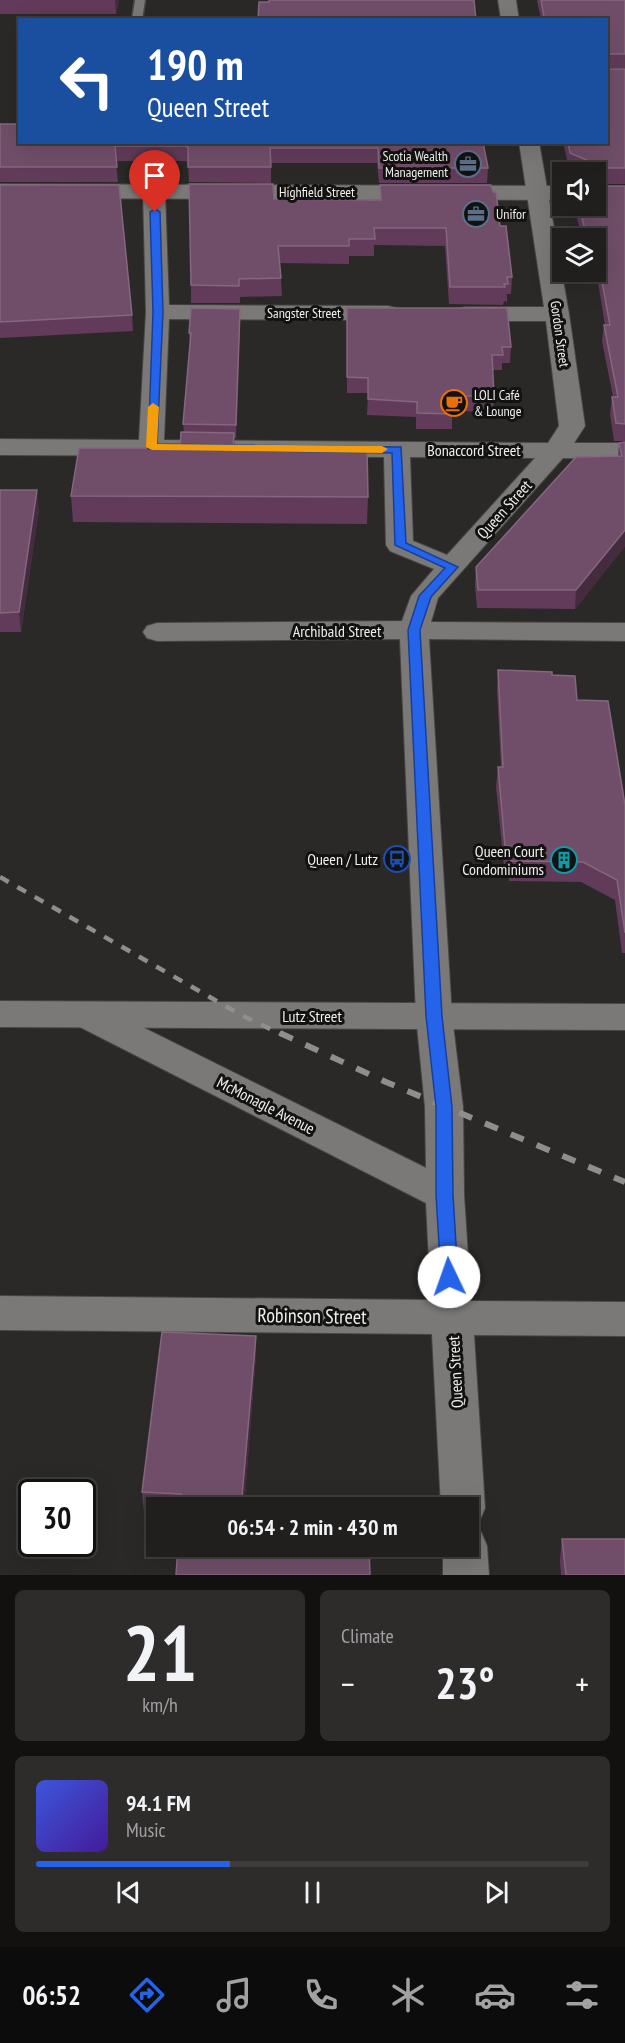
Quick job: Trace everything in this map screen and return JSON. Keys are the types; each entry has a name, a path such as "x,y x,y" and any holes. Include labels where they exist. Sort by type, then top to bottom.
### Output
{"street":[{"path":"507,0 510,18"},
{"name":"Gordon Street","path":"529,144 557,314 572,426 556,451"},
{"name":"Highfield Street","path":"0,191 552,193"},
{"path":"152,447 158,312 154,192"},
{"name":"Sangster Street","path":"158,312 410,313"},
{"path":"444,314 557,314"},
{"name":"Bonaccord Street","path":"0,447 625,451"},
{"path":"397,450 400,545 452,567"},
{"name":"Queen Street","path":"462,1497 445,1195 444,1107 434,1016 414,630 425,596 556,451"},
{"name":"Archibald Street","path":"157,632 414,630 625,632"},
{"name":"Lutz Street","path":"0,1014 625,1017"},
{"name":"McMonagle Avenue","path":"87,1015 445,1195"},
{"name":"Robinson Street","path":"0,1313 625,1319"},
{"path":"465,1557 466,1575"}],"lane":[{"path":"137,18 140,0"}],"building":[{"path":"269,0 474,0 476,18 258,18 259,2 269,2"},
{"path":"541,0 625,0 625,54 608,54 608,18 544,17"},
{"path":"608,69 625,69 625,168 606,168 606,162 591,162 570,153 568,144 608,144"},
{"path":"0,124 18,124 18,144 483,144 488,168 379,168 378,148 270,148 271,167 188,167 188,147 185,146 115,146 117,167 0,167"},
{"path":"189,184 273,184 274,199 381,200 380,185 491,185 493,192 496,192 500,226 506,226 512,277 507,277 508,284 504,284 505,287 450,287 446,228 374,228 375,239 349,239 349,246 278,246 281,278 239,279 239,286 191,285"},
{"path":"0,185 119,185 132,315 0,322"},
{"path":"625,186 625,424 616,423 612,397 618,397 604,325 610,325 602,282 606,282 606,228 584,228 582,216 606,216 606,187"},
{"path":"191,308 240,309 236,425 183,424"},
{"path":"347,308 507,308 511,347 502,347 503,355 492,355 494,396 452,396 452,414 417,413 417,402 368,399 368,378 347,377"},
{"path":"181,432 234,433 233,449 367,449 368,497 71,496 79,448 180,448"},
{"path":"625,442 625,530 576,590 478,590 476,567 576,457 622,456 619,443"},
{"path":"0,490 37,490 19,612 0,613"},
{"path":"498,670 552,672 552,675 575,676 577,700 608,701 625,805 625,933 617,880 583,862 511,861 510,846 505,846 498,767 503,767"},
{"path":"162,1332 256,1336 242,1497 181,1497 181,1494 142,1492"},
{"path":"562,1539 625,1539 625,1575 566,1575"},
{"path":"177,1557 369,1557 370,1575 176,1575"}],"railway":[{"path":"0,877 241,1015 283,1035"},
{"path":"280,1033 386,1082 625,1182"}],"slow traffic":[{"path":"153,407 152,447 382,449"}],"place":[{"name":"Scotia Wealth Management","path":"468,164"},
{"name":"Unifor","path":"476,214"},
{"name":"LOLI Café & Lounge","path":"454,403"},
{"name":"Queen / Lutz","path":"397,859"},
{"name":"Queen Court Condominiums","path":"564,860"}],"route":[{"path":"155,212 158,312 152,447 397,450 400,545 452,567 425,596 414,630 434,1016 444,1107 449,1277"}]}
